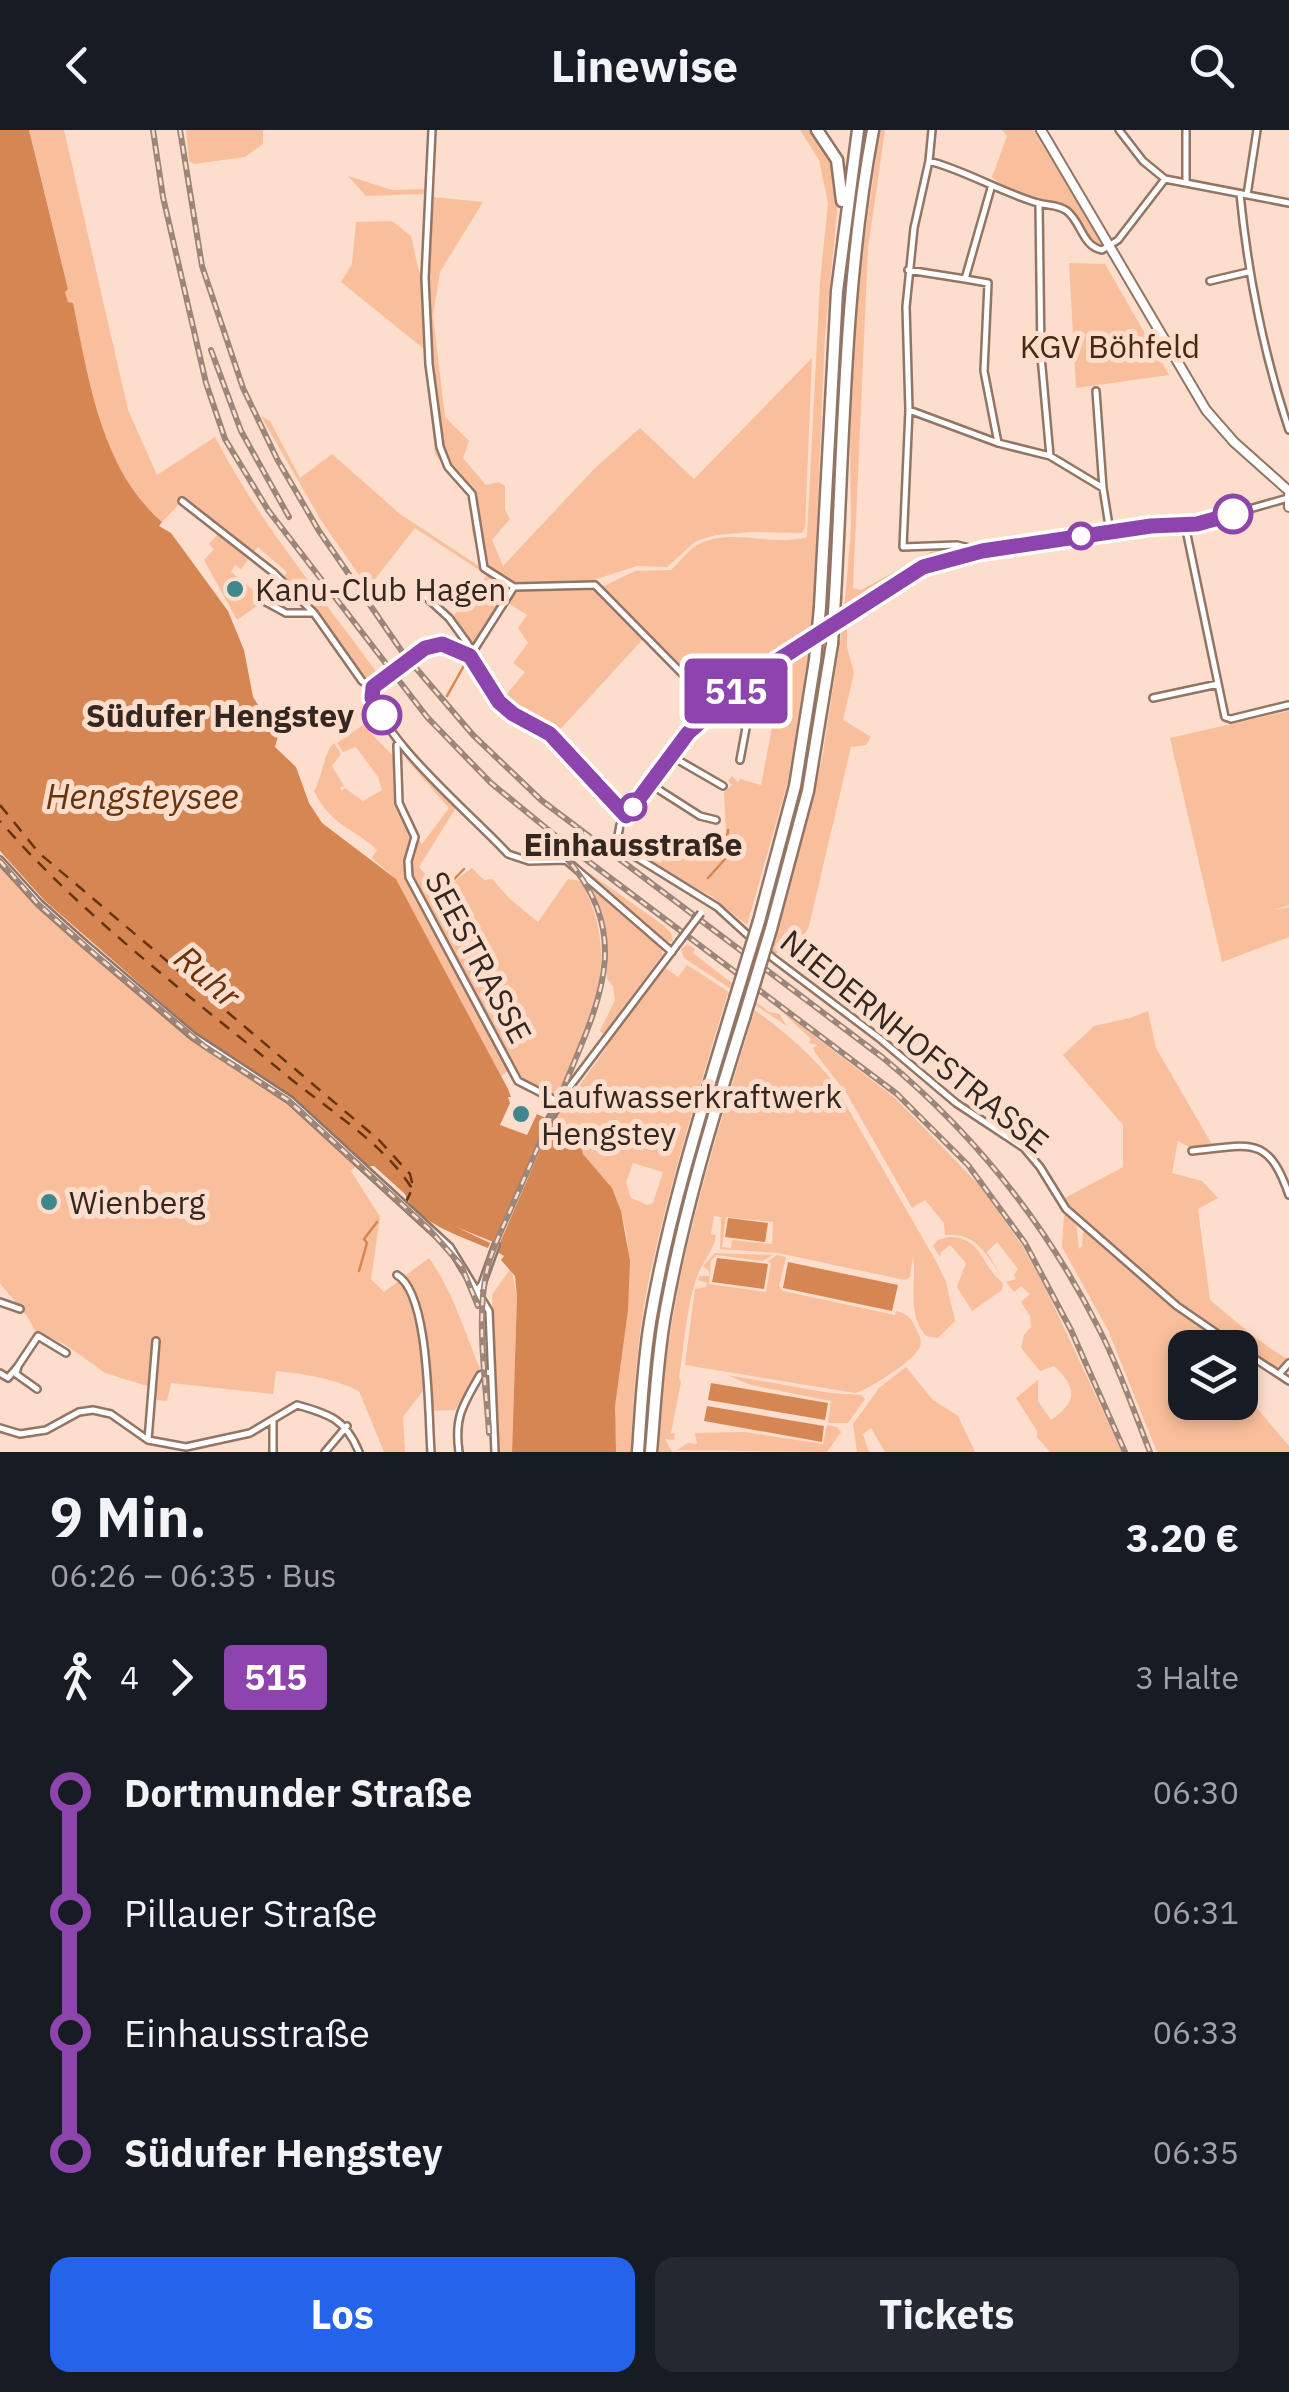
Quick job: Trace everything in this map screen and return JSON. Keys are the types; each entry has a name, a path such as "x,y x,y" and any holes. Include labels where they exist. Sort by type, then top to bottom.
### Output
{"highway":[{"path":"817,130 831,147 840,171 842,242"},
{"path":"638,1452 644,1368 660,1270 687,1160 759,921 794,786 816,660 833,336 858,130"},
{"path":"651,1452 658,1366 674,1270 700,1164 808,791 832,644 849,309 855,238 873,130"}],"main road":[{"path":"1041,130 1206,410 1234,442 1289,483"},
{"path":"1266,468 1289,499"}],"street":[{"path":"432,130 425,323 440,448 448,467 472,494 484,568 514,587 595,585 716,708"},
{"path":"932,130 908,270 904,346 909,410 903,547 957,545 982,551"},
{"path":"1118,130 1165,179 1289,203"},
{"path":"1186,130 1186,182"},
{"path":"1256,130 1243,194 1248,272 1269,368 1289,430"},
{"path":"929,161 952,167 991,188 1062,207 1093,248 1102,250 1110,247 1165,179"},
{"path":"965,279 991,188"},
{"path":"1038,203 1041,356 1050,456"},
{"path":"908,270 988,283 984,371 998,443"},
{"path":"1210,281 1248,272"},
{"path":"1096,391 1110,532"},
{"path":"909,410 998,443 1050,456 1103,488"},
{"path":"842,618 923,567 982,551 1110,532 1184,526 1289,499"},
{"name":"SEESTRASSE","path":"182,500 274,573 314,613 362,681 373,687 372,698 397,742 508,854 529,861 566,860 672,952"},
{"path":"1184,526 1224,715 1231,719 1288,705"},
{"path":"470,656 514,587"},
{"path":"426,597 450,618 499,702 550,734 626,816 688,733 723,702 809,640"},
{"path":"266,602 286,613 314,613"},
{"path":"373,687 425,648 442,644 470,656"},
{"path":"1152,698 1218,684"},
{"path":"723,702 746,728 740,760"},
{"name":"SEESTRASSE","path":"397,742 400,803 415,837 408,861 409,876 518,1081 558,1102"},
{"path":"671,756 723,786"},
{"path":"650,784 700,816 716,820"},
{"name":"NIEDERNHOFSTRASSE","path":"626,816 616,835 620,847 709,902 956,1103 1030,1153 1066,1209 1177,1306 1212,1330"},
{"path":"0,860 39,903 193,1036 282,1093 444,1241 478,1288 490,1318 495,1452"},
{"path":"550,1119 558,1102 709,902"},
{"path":"1192,1152 1258,1148 1269,1153 1279,1166 1289,1196"},
{"path":"478,1288 496,1244"},
{"path":"397,1275 404,1280 419,1320 432,1452"},
{"path":"0,1302 20,1309"},
{"path":"0,1373 8,1378 38,1336 66,1353"},
{"path":"148,1440 156,1341"},
{"name":"NIEDERNHOFSTRASSE","path":"1258,1360 1289,1381"},
{"path":"1280,1373 1289,1363"},
{"path":"18,1366 16,1374 37,1390"},
{"path":"459,1452 458,1414 480,1375 491,1371"},
{"path":"0,1428 20,1434 46,1430 79,1412 94,1410 111,1414 148,1440 188,1449 243,1435 273,1422 297,1405 347,1426 360,1452"},
{"path":"272,1452 273,1422"},
{"path":"325,1452 347,1426"}],"green space":[{"path":"29,130 64,130 128,410 157,475 215,437 272,530 380,677 370,681 362,677 325,622 283,578 287,572 258,547 241,569 235,565 231,572 265,600 237,620 204,560 214,549 209,544 220,532 182,501 162,522 140,500 123,474 89,383 64,291 68,289"},
{"path":"186,130 263,130 263,144 245,157 194,164 189,161"},
{"path":"800,130 813,130 835,161 839,192 825,335 813,613 809,637 752,674 717,703 600,588 635,571 671,570 694,547 707,541 807,537 820,282 828,203 819,160"},
{"path":"880,130 885,130 868,248 853,588 861,590 938,548 971,550 919,567 844,611 851,529 850,439 857,292"},
{"path":"1002,130 1036,130 1101,245 1091,243 1066,207 1005,188 992,177 1007,136"},
{"path":"348,176 392,190 426,189 425,194 366,196"},
{"path":"433,197 483,202 440,272 433,315 445,417 469,441 463,458 486,485 499,482 505,486 505,510 510,519 492,540 503,566 594,469 640,428 694,479 812,358 802,533 716,535 696,541 667,567 637,566 584,583 518,583 497,574 483,553 475,497 449,465 442,447 429,346 427,290"},
{"path":"392,221 411,236 419,272 424,273 423,326 438,449 448,469 471,496 480,559 472,531 470,499 435,454 424,349 341,282 352,264 356,222"},
{"name":"KGV Böhfeld","path":"1069,263 1105,264 1169,375 1076,388"},
{"path":"261,416 270,421 300,478 332,454 400,514 509,586 510,591 476,643 469,642 451,619 487,575 415,528 368,588 322,522"},
{"path":"521,588 593,589 643,639 555,735 502,700 525,672 513,663 528,643 518,628 527,615 508,603"},
{"path":"843,622 847,624 847,647 854,673 843,720 871,737 866,745 851,747 809,926 802,940 775,954 772,953 822,759"},
{"path":"804,649 809,650 788,781 747,925 711,896 625,845 627,841 661,863 666,847 677,846 679,835 688,836 687,848 699,847 700,843 718,845 719,833 726,833 724,792 732,785 728,781 732,776 738,782 740,779 761,785 776,689 791,676 792,668 755,682"},
{"path":"1289,711 1289,905 1274,910 1289,907 1289,937 1222,962 1170,738"},
{"path":"363,725 393,756 394,805 404,826 409,825 422,844 449,808 404,757 457,806 419,867 425,874 422,880 441,891 472,868 484,880 492,879 538,922 568,879 581,881 600,937 601,963 591,1014 559,1093 532,1087 513,1068 501,1076 396,879 372,858 377,850 335,819 314,791 334,743 341,754 332,766 344,786 340,787 342,791 345,788 363,801 382,790 378,777 356,747 343,752 337,743"},
{"path":"0,864 112,973 197,1044 284,1099 357,1165 351,1171 380,1217 371,1279 384,1292 429,1258 452,1298 480,1369 455,1410 432,1411 428,1384 403,1417 405,1452 384,1452 359,1391 318,1377 276,1371 273,1394 171,1383 167,1401 157,1400 154,1388 105,1373 66,1345 34,1330 0,1283"},
{"path":"588,872 663,925 673,941 665,942 586,875"},
{"path":"589,883 662,950 604,1034 600,1031 615,1000 613,986 607,979 604,925"},
{"path":"687,944 695,949 693,953 769,1012 779,1014 787,1026 684,958 681,950"},
{"path":"687,965 726,990 782,1031 831,1079 937,1263 955,1321 938,1338 926,1336 920,1327 914,1308 913,1256 910,1277 905,1280 778,1253 720,1249 721,1217 714,1216 711,1234 716,1235 715,1241 696,1279 688,1316 671,1433 675,1434 674,1440 665,1439 672,1452 659,1452 662,1395 679,1284 706,1174 754,1012 727,995 674,1175 648,1284 636,1368 631,1452 616,1452 615,1405 629,1275 624,1224 609,1186 574,1141 553,1122 607,1047 604,1044 664,967 678,977","holes":["633,1163 663,1172 653,1203 647,1205 631,1198 626,1182","726,1217 773,1222 772,1244 732,1240 731,1248 722,1247"]},
{"path":"776,1006 896,1099 979,1185 1021,1244 1044,1285 1122,1452 1050,1452 1037,1437 1016,1398 1038,1380 1038,1401 1051,1420 1066,1407 1071,1394 1067,1381 1054,1366 1040,1371 1021,1348 1031,1327 1030,1316 1021,1302 1030,1294 1021,1286 1014,1292 1006,1282 1016,1279 1018,1269 997,1242 987,1252 1002,1277 972,1241 945,1235 944,1223 925,1200 912,1208 847,1094 816,1054 813,1048 818,1045 809,1043 811,1039"},
{"path":"1148,1011 1156,1048 1214,1148 1193,1149 1178,1141 1172,1173 1202,1181 1218,1198 1198,1209 1210,1300 1246,1330 1215,1330 1198,1319 1196,1322 1207,1330 1168,1330 1168,1420 1258,1420 1258,1409 1289,1446 1289,1452 1157,1452 1108,1330 1062,1247 1064,1214 1076,1222 1079,1249 1084,1221 1063,1199 1123,1167 1123,1125 1063,1055 1094,1026"},
{"path":"949,1237 960,1238 975,1247 1003,1283 1002,1290 972,1311 957,1287 966,1263 950,1245 940,1257 933,1246"},
{"path":"715,1253 773,1255 762,1261 716,1255 711,1261 709,1284 766,1292 771,1263 767,1262 777,1255 786,1257 779,1286 783,1291 895,1315 896,1311 901,1313 914,1323 920,1347 891,1373 855,1393 685,1365 695,1289 706,1287 707,1283 698,1280 700,1276 709,1276 703,1266"},
{"path":"511,1268 517,1297 512,1452 499,1452 492,1295"},
{"path":"1258,1340 1288,1359 1279,1371 1258,1358"},
{"path":"906,1367 933,1400 958,1416 975,1452 885,1452 871,1428 863,1434 869,1452 857,1452 853,1424 879,1388"},
{"path":"727,1375 862,1395 865,1399 848,1423 828,1423 831,1401 751,1385"},
{"path":"827,1425 841,1432 827,1452 677,1450 688,1443 697,1444 695,1433 744,1432 823,1444"}],"water":[{"name":"Hengsteysee","path":"0,130 29,130 68,289 65,292 68,302 73,303 92,391 111,449 141,501 162,522 159,526 171,533 228,611 244,650 253,697 278,736 275,747 296,767 309,803 322,823 396,879 508,1089 510,1103 500,1125 527,1135 537,1114 552,1121 581,1145 583,1154 612,1188 621,1211 630,1261 628,1310 615,1406 616,1452 512,1452 517,1297 515,1276 501,1260 504,1256 497,1252 501,1245 456,1227 490,1243 488,1248 419,1213 405,1194 374,1166 368,1166 296,1099 196,1033 44,900 0,851"},
{"path":"728,1218 768,1223 765,1242 725,1237"},
{"path":"717,1258 768,1264 764,1289 712,1282"},
{"path":"788,1262 898,1285 892,1311 783,1288"},
{"path":"711,1383 828,1403 825,1420 708,1400"},
{"path":"707,1406 824,1426 822,1442 704,1421"}],"pier":[{"path":"548,1118 553,1120 499,1245 494,1243"}],"waterway":[{"path":"476,640 499,606"},
{"path":"447,696 466,662"},
{"path":"708,878 725,859 728,830"},
{"path":"437,897 464,869"},
{"path":"359,1271 367,1243 364,1239 377,1222"}],"ferry route":[{"path":"0,805 39,853 379,1140 410,1174 413,1187 407,1200 411,1187 370,1141 137,954 66,890 0,821"}],"railway":[{"path":"153,130 163,197 206,383 225,439 268,510 427,717 491,783 568,846 897,1094 968,1165 1025,1243 1071,1330 1125,1452"},
{"path":"180,130 202,266 243,388 277,459 319,531 403,653 473,735 541,800 882,1057 977,1149 1032,1218 1079,1292 1107,1346 1150,1452"},
{"path":"211,350 241,431 289,517"},
{"path":"489,1433 482,1327 488,1266 581,1046 605,962 597,908 583,880 561,852"},
{"path":"0,861 37,903 91,951 204,1046 288,1100 429,1229 461,1265 478,1306"}],"bus line":[{"name":"515","path":"382,715 372,698 373,687 425,648 442,644 453,648 476,662 499,702 550,734 626,816 688,733 716,708 778,660 923,567 982,551 1151,526 1197,524 1233,514"}],"place":[{"name":"Kanu-Club Hagen","path":"235,589"},
{"name":"Südufer Hengstey","path":"382,715"},
{"name":"Einhausstraße","path":"633,807"},
{"name":"Laufwasserkraftwerk Hengstey","path":"521,1114"},
{"name":"Wienberg","path":"49,1202"}],"water label":[{"name":"Ruhr","path":"208,976"}]}
